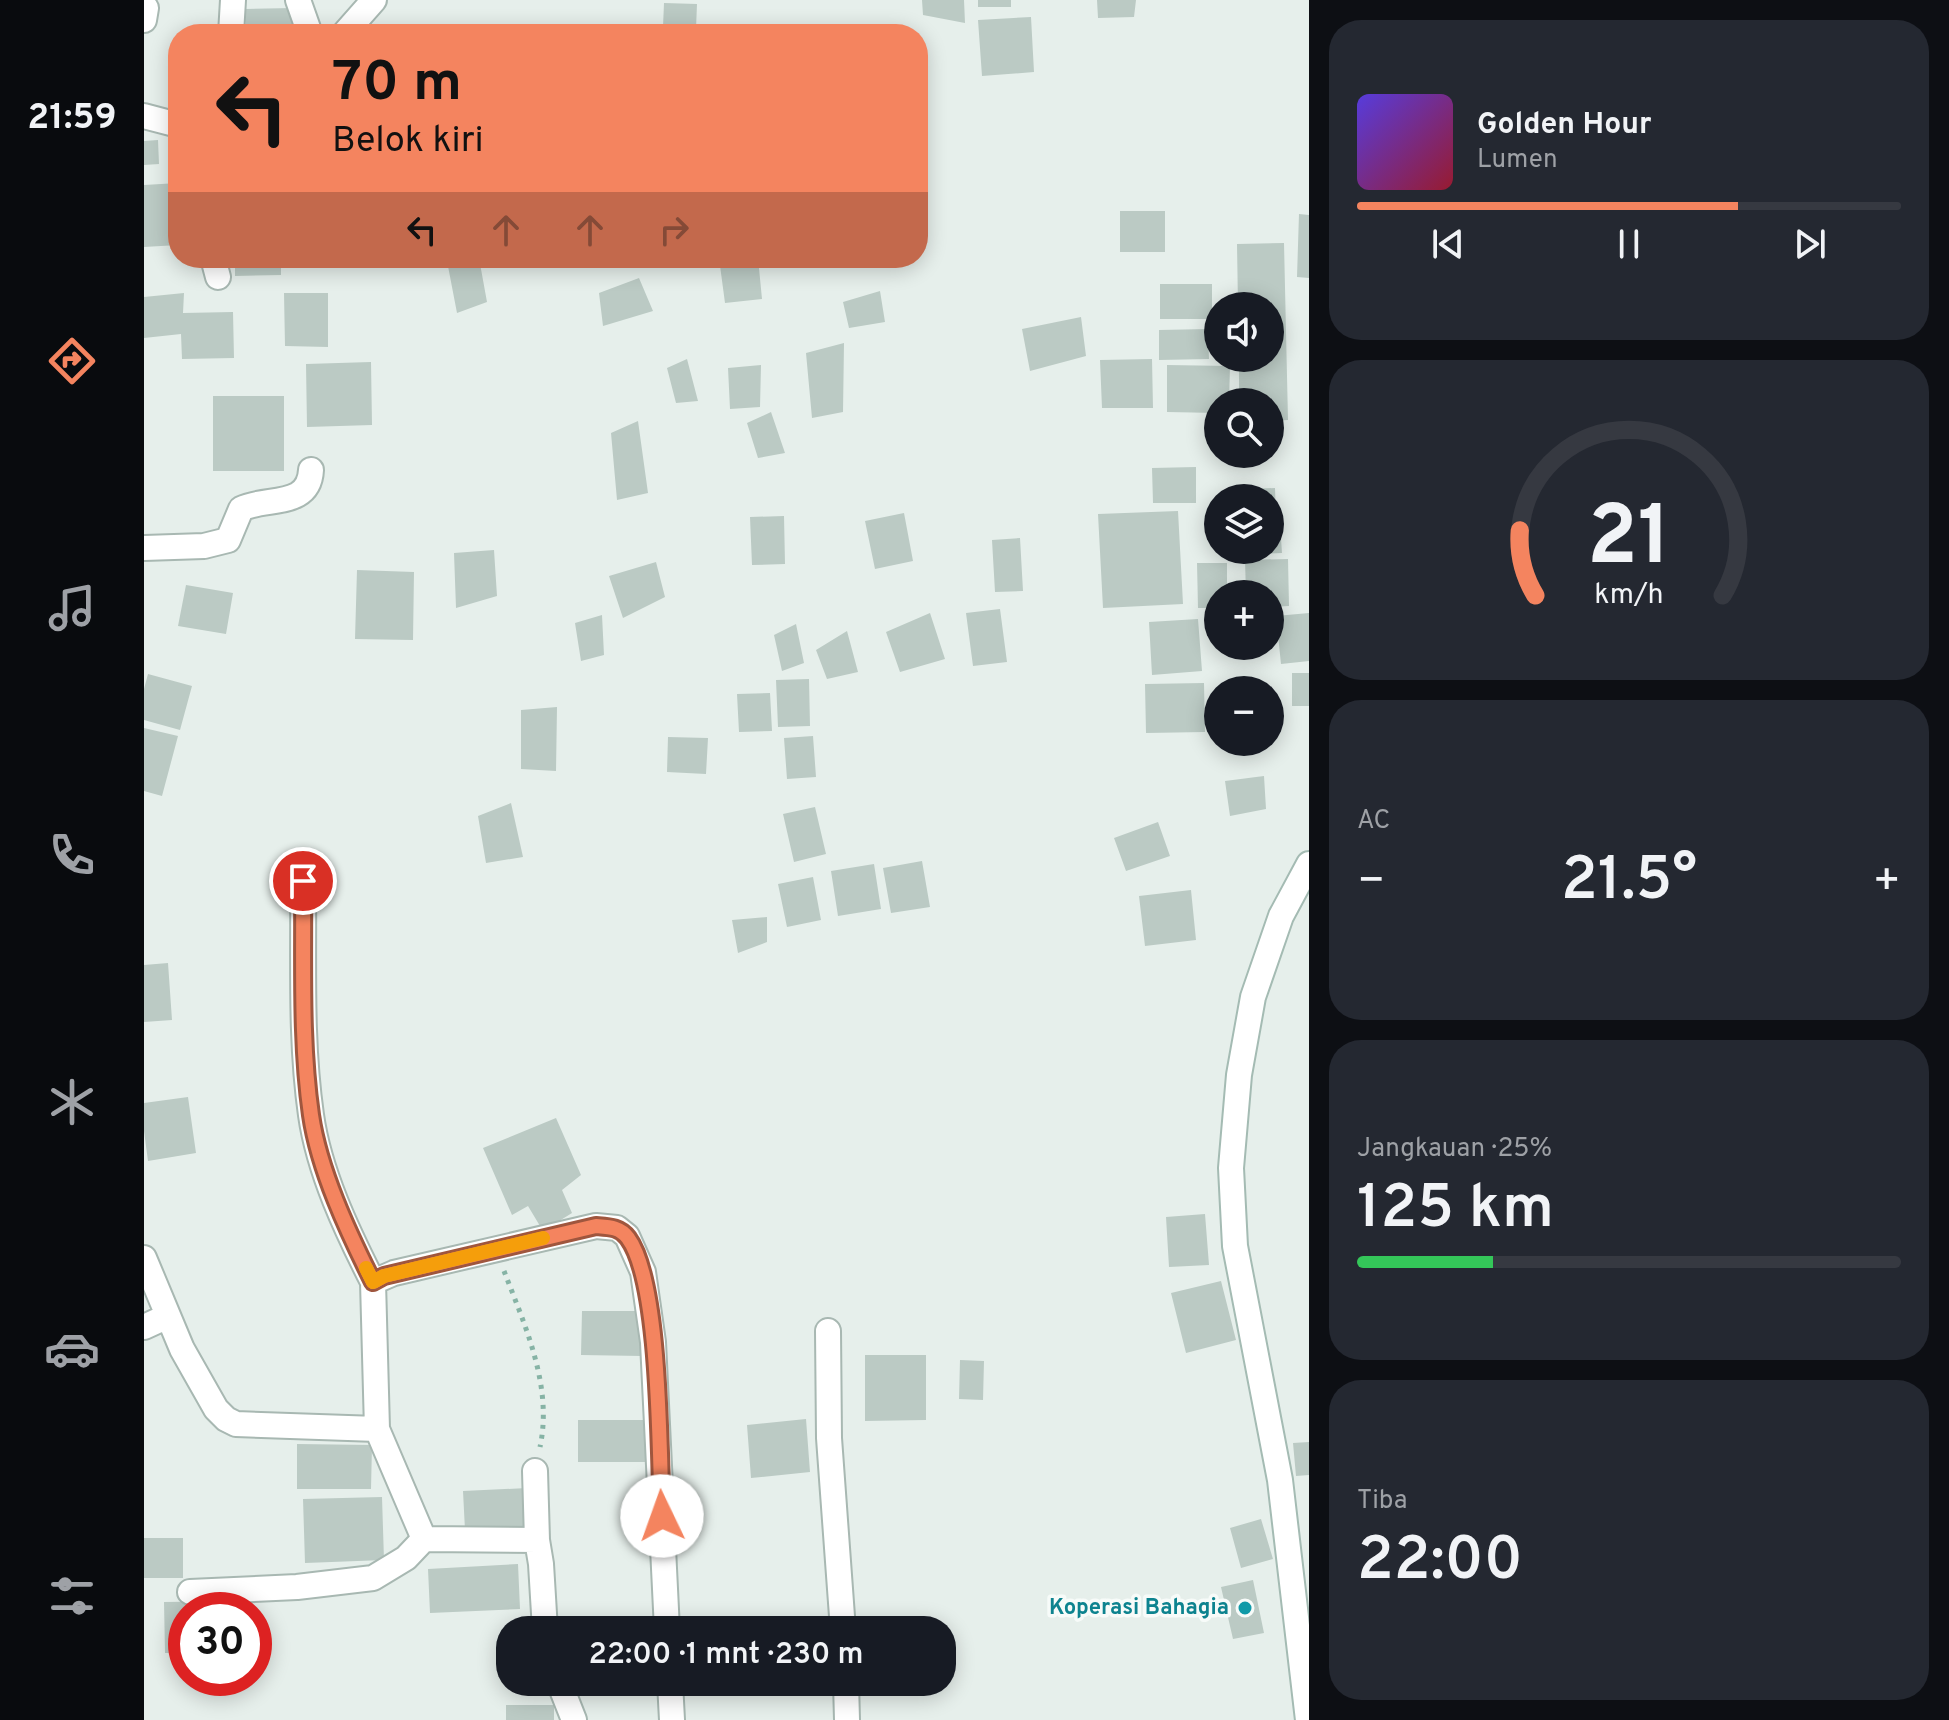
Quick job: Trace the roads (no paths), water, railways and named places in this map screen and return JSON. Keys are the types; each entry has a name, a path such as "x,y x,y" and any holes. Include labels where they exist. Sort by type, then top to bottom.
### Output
{"street":[{"path":"232,24 233,0"},
{"path":"298,0 306,24"},
{"path":"353,24 374,0"},
{"path":"144,116 168,122"},
{"path":"144,548 204,546 228,540 241,509 296,497 308,484 311,470"},
{"path":"1308,1720 1280,1480 1235,1246 1231,1168 1239,1075 1253,997 1281,916 1309,864"},
{"path":"303,881 305,1020 311,1117 320,1155 373,1282 377,1429 424,1539"},
{"path":"373,1282 384,1276 596,1226 617,1228 627,1236 643,1272 653,1342 666,1616"},
{"path":"144,1258 182,1349 216,1409 226,1419 236,1424 377,1429"},
{"path":"144,1327 168,1316"},
{"path":"828,1331 829,1438 842,1616"},
{"path":"535,1471 544,1616"},
{"path":"190,1592 297,1587 373,1578 406,1558 424,1539 537,1540"},
{"path":"565,1696 574,1720"},
{"path":"671,1696 672,1720"},
{"path":"846,1696 847,1720"}],"place":[{"name":"Koperasi Bahagia","path":"1245,1608"}]}
